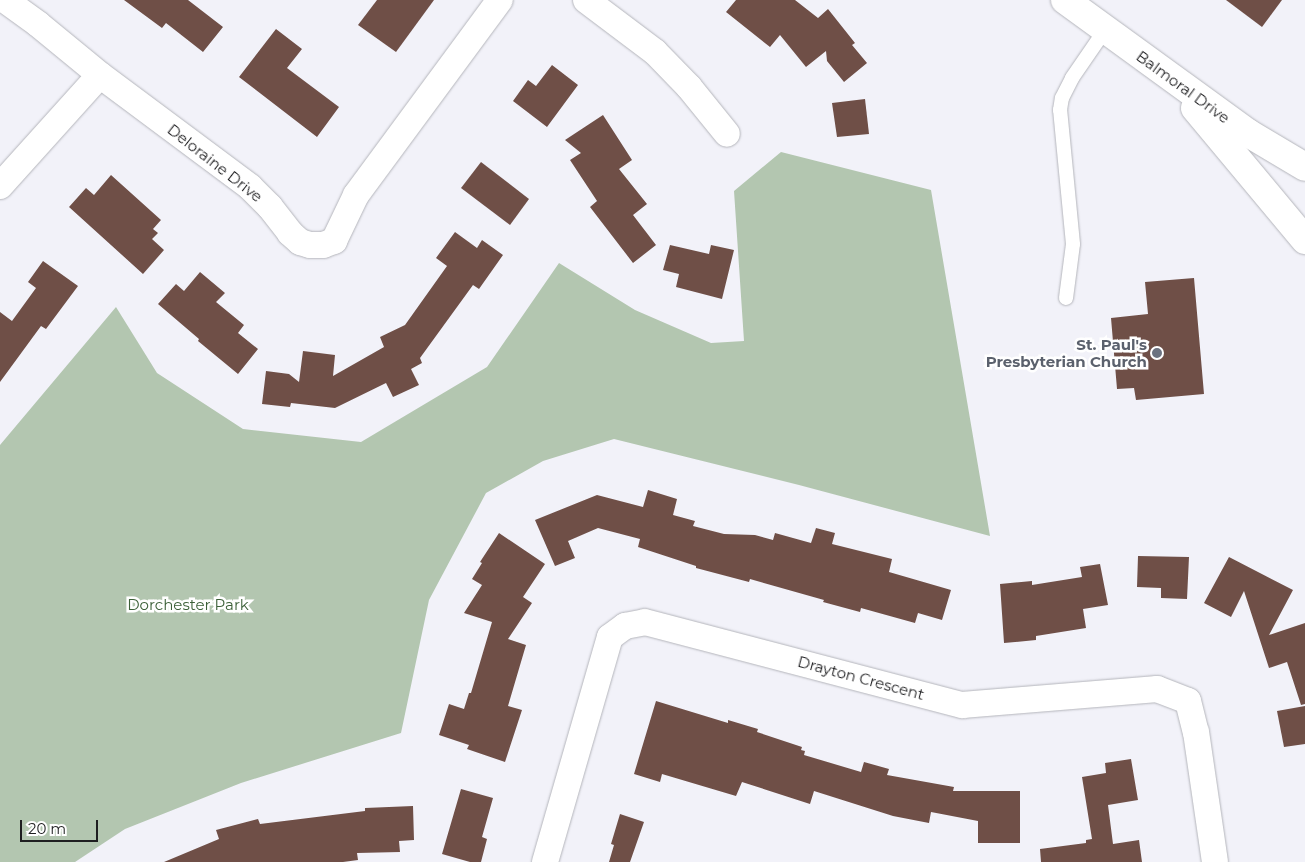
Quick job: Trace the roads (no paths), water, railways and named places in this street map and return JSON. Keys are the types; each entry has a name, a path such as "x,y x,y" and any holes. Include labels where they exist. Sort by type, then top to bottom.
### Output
{"street":[{"name":"Deloraine Drive","path":"5,0 38,24 100,75 250,187 300,242 310,245 323,245 334,241 356,195 500,0"},
{"path":"586,0 655,52 689,87 728,134"},
{"name":"Balmoral Drive","path":"1065,0 1248,133 1305,167"},
{"path":"0,186 100,75"},
{"path":"1170,78 1305,240"},
{"name":"Drayton Crescent","path":"545,862 610,637 625,626 645,622 962,705 1157,689 1188,701 1196,732 1215,862"}],"lane":[{"path":"1066,298 1073,244 1060,110 1062,98 1072,78 1105,30"}],"place":[{"name":"St. Paul's Presbyterian Church","path":"1157,353"}],"park label":[{"name":"Dorchester Park","path":"188,605"}]}
